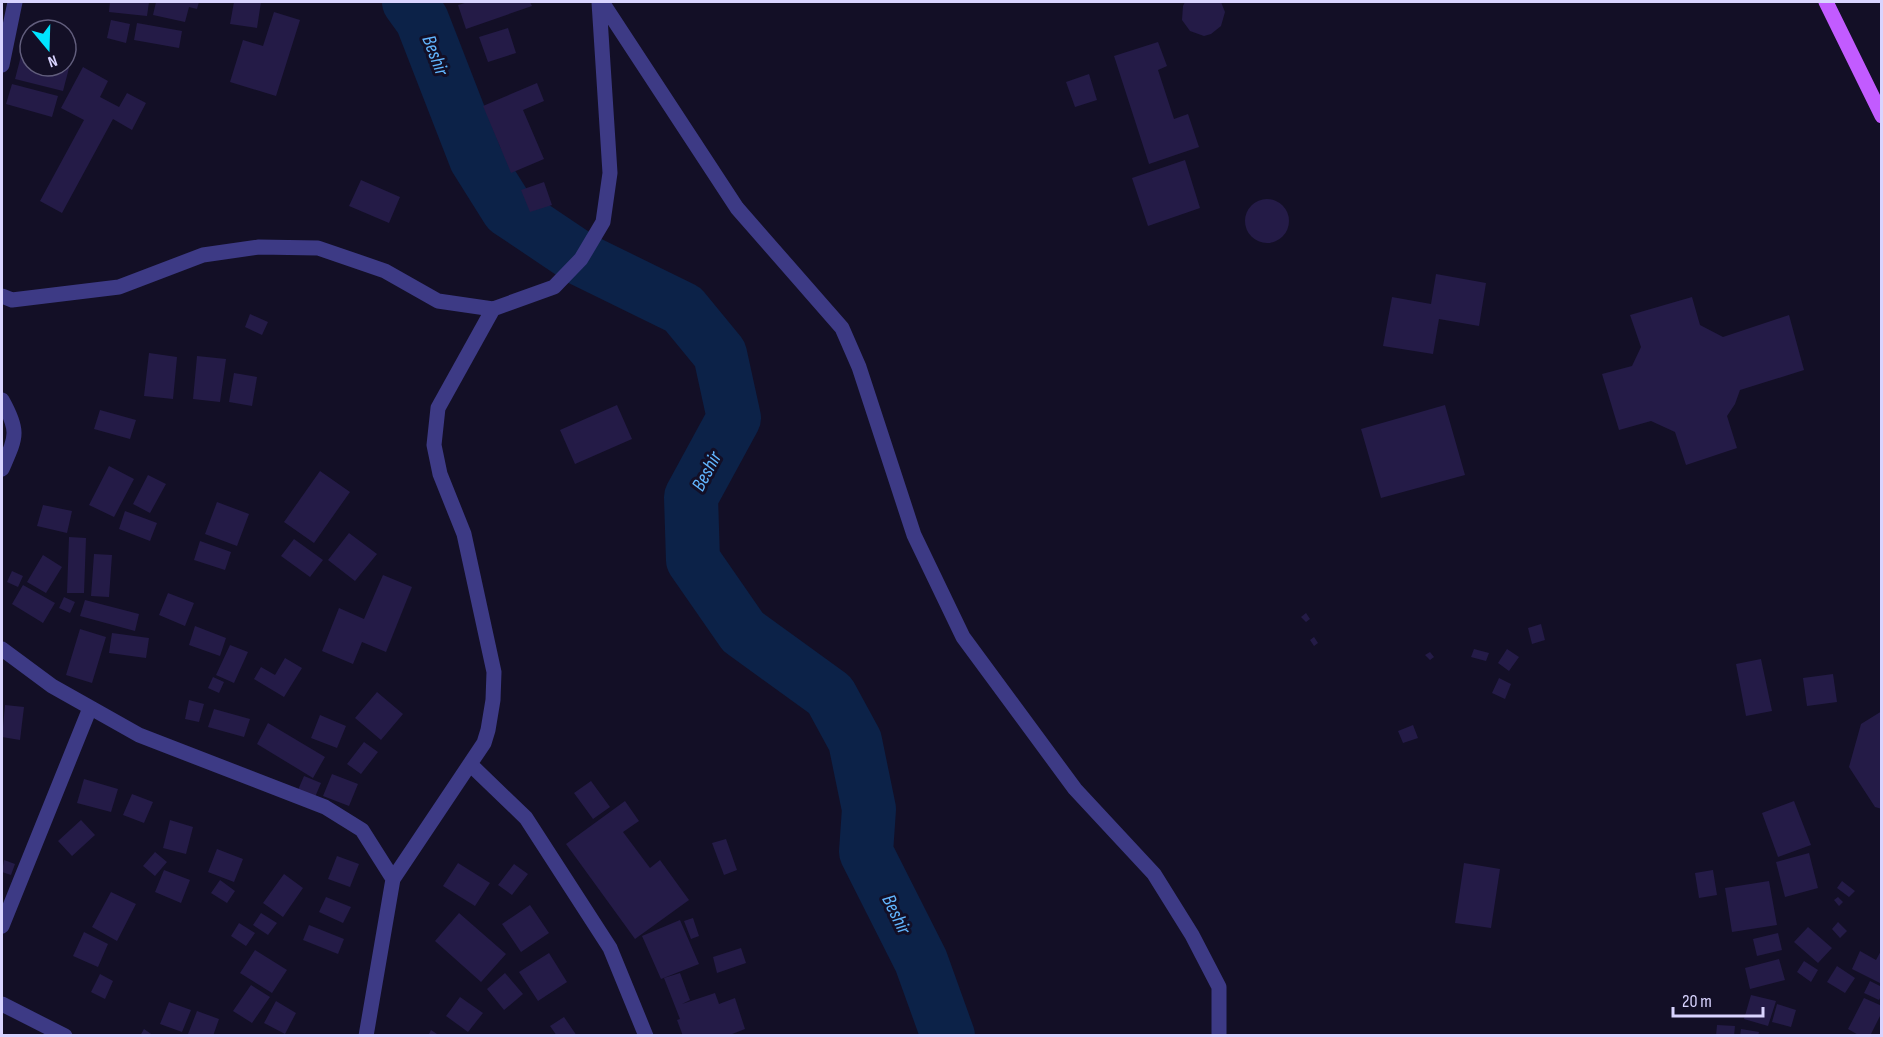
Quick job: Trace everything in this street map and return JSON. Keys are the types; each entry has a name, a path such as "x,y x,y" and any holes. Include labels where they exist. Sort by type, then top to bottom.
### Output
{"main road":[{"path":"1826,2 1881,116"}],"street":[{"path":"2,65 15,2"},
{"path":"2,296 12,300 119,286 203,255 259,247 318,248 385,271 438,301 492,309 554,287 581,259 603,222 610,173 601,2"},
{"path":"601,2 737,208 842,328 860,368 914,535 963,637 1074,789 1154,874 1192,935 1219,987 1220,1035"},
{"path":"366,1035 393,879 484,743 488,730 493,700 494,672 464,534 440,474 434,446 438,408 492,309"},
{"path":"2,400 11,416 14,428 14,441 2,469"},
{"path":"2,649 52,686 139,735 326,807 362,830 393,879"},
{"path":"2,926 90,708"},
{"path":"470,764 526,818 546,848 610,948 646,1035"},
{"path":"2,1004 65,1035"}],"building":[{"path":"110,2 149,2 147,16 109,12"},
{"path":"156,2 199,2 197,9 189,7 185,22 153,15"},
{"path":"234,2 261,2 257,28 230,24"},
{"path":"468,2 530,2 532,6 466,29 458,5"},
{"path":"1185,2 1221,2 1225,12 1221,26 1211,34 1204,36 1190,31 1182,20"},
{"path":"274,12 300,20 276,96 230,82 243,40 263,46"},
{"path":"111,20 130,24 126,43 107,38"},
{"path":"137,23 182,31 179,48 134,40"},
{"path":"508,28 516,53 488,62 479,37"},
{"path":"1158,42 1167,66 1158,70 1174,119 1188,114 1199,147 1149,164 1114,56"},
{"path":"83,67 108,81 100,97 119,107 127,93 146,103 132,130 113,119 62,213 40,201 84,120 61,108"},
{"path":"18,68 18,78 66,78 63,91 15,79"},
{"path":"1089,74 1097,100 1075,107 1066,82"},
{"path":"537,83 544,101 523,110 544,159 511,173 483,106"},
{"path":"12,84 58,96 52,117 6,104"},
{"path":"1185,160 1200,208 1148,226 1132,178"},
{"path":"361,180 400,197 389,223 349,206"},
{"path":"544,182 552,205 530,212 521,190"},
{"path":"1267,199 1282,206 1289,221 1282,236 1267,243 1252,236 1245,221 1252,206"},
{"path":"1436,274 1486,283 1479,326 1439,319 1433,354 1383,346 1392,297 1431,304"},
{"path":"1692,297 1700,325 1723,337 1789,315 1804,370 1740,390 1727,416 1737,448 1686,465 1675,432 1651,421 1619,430 1602,374 1632,366 1641,347 1630,315"},
{"path":"250,314 268,322 262,335 245,327"},
{"path":"149,353 177,357 173,399 144,396"},
{"path":"197,356 226,359 220,402 193,399"},
{"path":"234,373 257,377 252,406 229,402"},
{"path":"617,405 632,439 575,464 560,430"},
{"path":"1445,405 1465,475 1381,498 1361,429"},
{"path":"100,410 136,420 130,439 94,429"},
{"path":"109,466 134,479 114,517 89,505"},
{"path":"320,471 350,492 314,543 284,522"},
{"path":"148,475 166,484 150,513 133,504"},
{"path":"217,502 249,514 237,546 205,534"},
{"path":"43,505 72,511 67,533 37,526"},
{"path":"125,511 157,523 150,541 119,529"},
{"path":"349,533 377,554 355,581 328,560"},
{"path":"69,537 86,538 84,593 67,593"},
{"path":"294,539 323,560 310,577 281,556"},
{"path":"200,541 231,552 225,570 194,560"},
{"path":"94,554 112,555 109,597 91,596"},
{"path":"43,555 62,567 46,593 27,582"},
{"path":"12,571 23,576 18,587 7,582"},
{"path":"383,575 412,587 386,652 362,642 353,664 322,651 339,608 364,619"},
{"path":"23,585 55,603 43,623 12,604"},
{"path":"168,593 194,603 185,626 159,615"},
{"path":"64,597 75,602 70,613 59,608"},
{"path":"85,600 139,614 135,631 80,616"},
{"path":"1306,613 1310,619 1306,622 1301,617"},
{"path":"1541,624 1545,640 1532,644 1528,628"},
{"path":"195,626 226,638 220,656 189,645"},
{"path":"80,629 106,637 92,683 66,675"},
{"path":"112,633 149,638 146,658 109,653"},
{"path":"1314,637 1318,643 1314,646 1310,640"},
{"path":"230,645 248,652 234,683 216,675"},
{"path":"1474,649 1489,653 1486,661 1471,657"},
{"path":"1507,649 1519,657 1509,671 1498,663"},
{"path":"1430,652 1434,657 1430,660 1425,655"},
{"path":"285,658 302,668 284,697 254,679 261,667 275,675"},
{"path":"1761,659 1772,711 1746,716 1736,664"},
{"path":"1833,674 1837,702 1807,706 1803,678"},
{"path":"213,677 224,682 219,693 208,688"},
{"path":"1499,678 1511,684 1505,699 1492,693"},
{"path":"377,692 403,714 381,740 355,718"},
{"path":"189,700 204,704 199,722 185,719"},
{"path":"5,705 24,707 20,740 2,737"},
{"path":"214,709 250,719 244,737 208,727"},
{"path":"1882,711 1882,809 1875,807 1849,767 1861,724"},
{"path":"320,715 346,726 337,748 311,738"},
{"path":"268,723 325,757 313,778 257,744"},
{"path":"1413,725 1418,738 1403,743 1398,731"},
{"path":"364,742 378,752 361,774 347,764"},
{"path":"332,774 358,784 349,806 323,796"},
{"path":"304,776 321,783 315,797 298,790"},
{"path":"84,779 118,789 111,812 77,803"},
{"path":"591,781 610,807 593,819 574,793"},
{"path":"132,794 153,802 144,823 123,815"},
{"path":"625,801 639,821 623,832 650,868 660,860 689,900 635,939 566,844"},
{"path":"1794,801 1811,845 1778,857 1762,813"},
{"path":"81,820 95,835 72,856 58,841"},
{"path":"170,820 193,827 186,854 163,848"},
{"path":"726,839 737,870 724,875 712,843"},
{"path":"217,849 243,859 234,882 208,872"},
{"path":"155,852 167,862 155,876 143,866"},
{"path":"1809,853 1818,888 1785,897 1776,862"},
{"path":"337,856 359,864 350,887 328,879"},
{"path":"4,860 15,864 11,875 2,872"},
{"path":"458,863 490,883 475,906 443,886"},
{"path":"1464,863 1500,869 1491,928 1455,923"},
{"path":"514,864 528,874 512,895 498,885"},
{"path":"164,870 190,880 181,903 155,892"},
{"path":"1713,870 1717,895 1699,898 1695,873"},
{"path":"284,874 303,888 283,917 263,903"},
{"path":"220,880 235,891 227,903 211,893"},
{"path":"1769,881 1777,925 1732,932 1725,888"},
{"path":"1842,881 1855,891 1849,897 1837,888"},
{"path":"111,892 136,904 117,941 92,927"},
{"path":"326,897 351,907 343,923 319,912"},
{"path":"1838,897 1843,902 1839,906 1834,900"},
{"path":"530,905 549,933 521,952 502,924"},
{"path":"261,913 277,923 268,935 253,925"},
{"path":"459,913 506,954 481,982 435,941"},
{"path":"693,918 699,936 691,939 684,921"},
{"path":"680,920 699,964 661,979 642,936"},
{"path":"1838,922 1847,931 1840,938 1832,929"},
{"path":"239,923 255,933 246,946 231,936"},
{"path":"309,925 344,939 338,954 303,940"},
{"path":"1808,927 1832,948 1818,963 1794,942"},
{"path":"84,932 108,944 98,967 73,956"},
{"path":"1778,933 1782,950 1757,956 1753,939"},
{"path":"741,948 746,963 717,973 713,957"},
{"path":"1882,949 1882,984 1852,969 1860,951 1876,960"},
{"path":"255,950 287,970 272,993 240,973"},
{"path":"549,953 567,982 538,1001 519,972"},
{"path":"1779,959 1785,980 1750,989 1745,968"},
{"path":"1804,961 1818,970 1811,982 1797,972"},
{"path":"1837,966 1855,978 1845,993 1827,982"},
{"path":"505,973 523,994 504,1010 487,989"},
{"path":"680,973 690,1000 682,1004 715,993 719,1004 735,998 745,1029 727,1036 683,1036 677,1020 680,1019 664,978"},
{"path":"100,974 113,981 105,999 91,992"},
{"path":"1870,981 1882,987 1879,1000 1864,993"},
{"path":"251,985 270,997 252,1023 233,1011"},
{"path":"1751,995 1776,1001 1768,1026 1744,1019"},
{"path":"460,997 483,1013 468,1032 446,1016"},
{"path":"1864,998 1882,1006 1882,1012 1870,1036 1860,1036 1848,1029"},
{"path":"276,1001 296,1013 285,1034 264,1023"},
{"path":"169,1002 191,1010 182,1032 160,1024"},
{"path":"1777,1004 1796,1010 1791,1027 1772,1022"},
{"path":"197,1011 219,1019 213,1036 188,1034"},
{"path":"564,1017 577,1036 557,1036 550,1026"},
{"path":"1717,1025 1735,1026 1734,1036 1716,1036"},
{"path":"144,1029 154,1036 140,1036"},
{"path":"1741,1029 1759,1032 1758,1036 1740,1036"},
{"path":"431,1030 440,1036 428,1036"}],"waterway":[{"name":"Beshir","path":"409,2 422,20 476,159 508,210 581,259 683,309 720,354 734,418 691,497 693,560 743,632 830,695 855,741 869,809 866,852 921,961 948,1036"}]}
